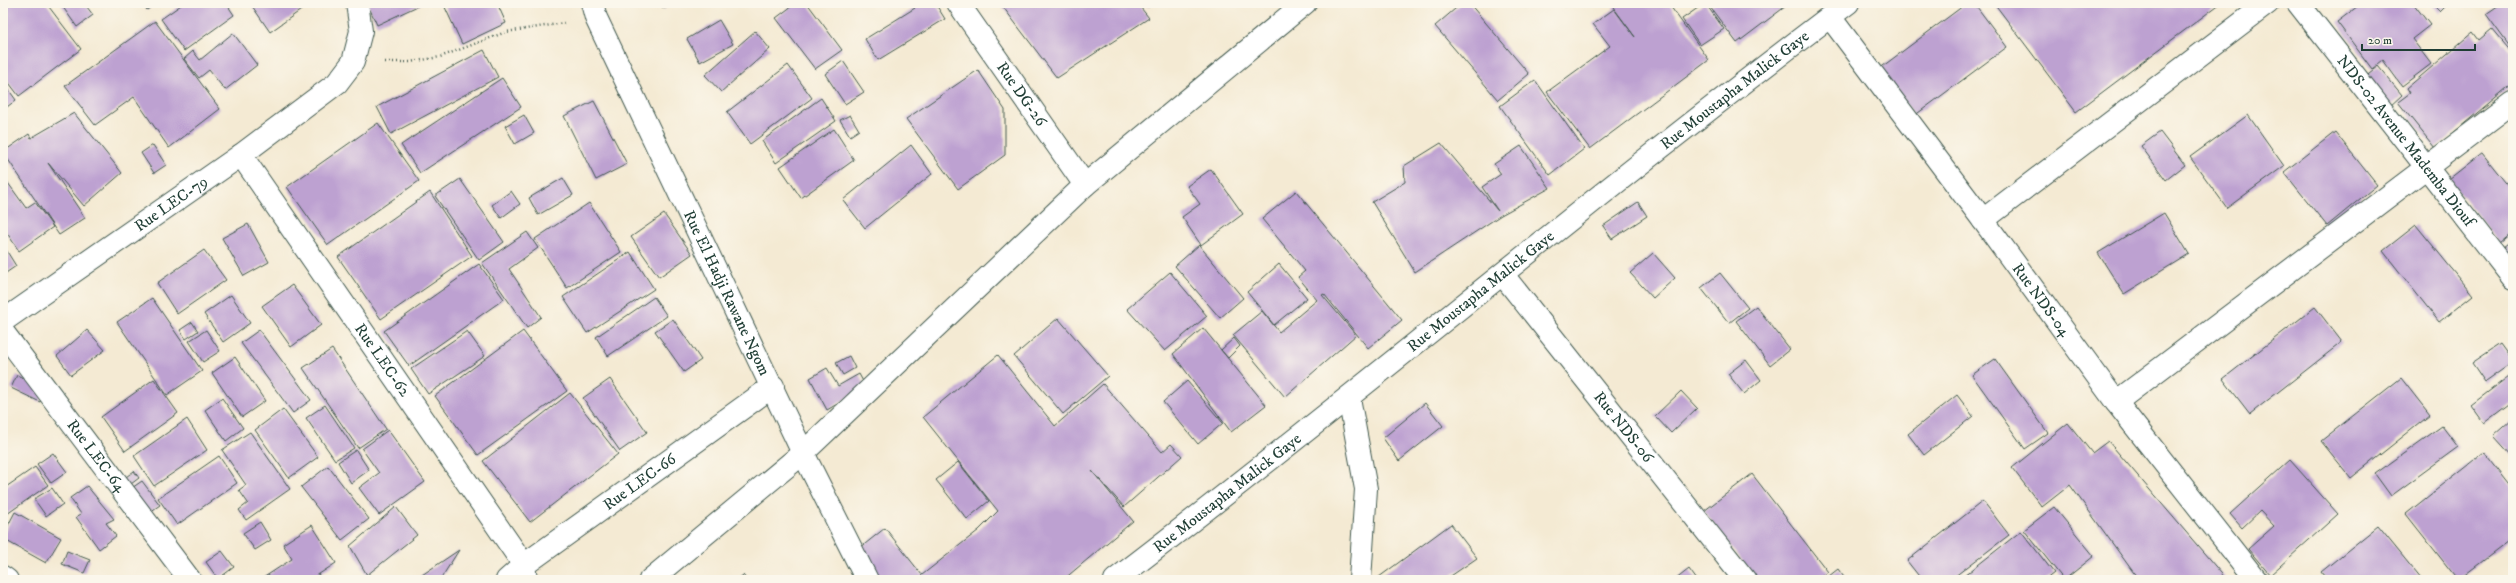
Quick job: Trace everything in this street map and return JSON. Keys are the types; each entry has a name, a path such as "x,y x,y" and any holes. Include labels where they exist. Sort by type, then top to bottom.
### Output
{"street":[{"path":"353,62 361,31 357,3"},
{"name":"Rue DG-26","path":"958,3 1085,185"},
{"path":"650,580 803,453 1085,185 1305,3"},
{"name":"Rue Moustapha Malick Gaye","path":"1115,580 1349,398 1848,3"},
{"path":"1983,220 2268,3"},
{"name":"NDS-02 Avenue Mademba Diouf","path":"2298,3 2513,278"},
{"name":"Rue El Hadji Rawane Ngom","path":"594,10 773,386 803,453 867,580"},
{"name":"Rue NDS-04","path":"1830,17 1983,220 2116,402 2256,580"},
{"name":"Rue LEC-79","path":"3,321 241,155 337,83 353,62"},
{"path":"2116,402 2513,102"},
{"name":"Rue LEC-62","path":"241,155 525,573"},
{"name":"Rue NDS-06","path":"1503,275 1745,580"},
{"name":"Rue LEC-64","path":"3,332 190,580"},
{"name":"Rue LEC-66","path":"507,580 525,573 773,386"},
{"path":"1349,398 1366,489 1360,580"},
{"path":"3,576 7,580"}],"path":[{"path":"353,62 410,62 440,57 506,32 594,10"}],"building":[{"path":"3,3 46,3 81,49 19,96 3,75"},
{"path":"60,3 84,3 93,15 77,27"},
{"path":"142,3 156,3 147,10"},
{"path":"184,3 226,3 234,15 184,51 161,19"},
{"path":"250,3 311,3 270,32"},
{"path":"367,3 424,3 377,25"},
{"path":"443,3 497,3 506,23 462,44"},
{"path":"659,3 672,3 664,9"},
{"path":"796,3 807,3 842,50 815,69 776,18"},
{"path":"912,3 935,3 945,19 878,60 865,39 915,8"},
{"path":"1000,3 1137,3 1149,18 1057,78"},
{"path":"1145,3 1154,3 1148,7"},
{"path":"1462,3 1469,3 1529,74 1498,100 1435,26"},
{"path":"1521,3 1531,3 1525,8"},
{"path":"1562,3 1570,3 1565,7"},
{"path":"1619,3 1668,3 1709,60 1590,149 1547,92 1610,46 1593,24 1614,9 1635,37 1613,7"},
{"path":"1705,3 1724,29 1700,45 1682,19"},
{"path":"1715,3 1790,3 1737,43 1710,7"},
{"path":"1967,3 1974,3 2007,47 1914,116 1879,69"},
{"path":"1994,3 2221,3 2076,112"},
{"path":"2362,3 2413,3 2430,25 2412,39 2431,64 2402,86 2383,60 2372,69 2337,22"},
{"path":"2435,3 2449,3 2440,12 2433,5"},
{"path":"2502,3 2513,3 2513,51 2486,14"},
{"path":"719,20 733,44 700,62 687,39"},
{"path":"155,21 220,109 169,148 134,97 95,125 65,86"},
{"path":"2492,29 2513,54 2513,83 2435,148 2398,102 2410,93 2407,88 2473,32 2479,40"},
{"path":"755,31 770,49 721,92 705,75"},
{"path":"233,33 257,65 225,90 209,70 199,78 184,59 193,51 200,60"},
{"path":"484,50 498,77 391,134 377,107"},
{"path":"843,61 864,92 845,104 825,74"},
{"path":"788,65 812,98 750,144 727,112"},
{"path":"2378,66 2402,95 2389,107 2364,77"},
{"path":"978,70 1005,110 1005,155 958,189 906,119"},
{"path":"502,78 521,107 420,173 401,145"},
{"path":"1535,80 1584,149 1550,175 1500,106"},
{"path":"3,82 16,100 3,110"},
{"path":"821,98 836,121 776,163 762,141"},
{"path":"594,101 627,164 596,180 564,116"},
{"path":"74,113 122,173 84,206 48,163 85,218 59,235 3,152 29,134 31,138"},
{"path":"524,115 534,133 515,144 505,126"},
{"path":"850,115 859,130 850,136 840,120"},
{"path":"2248,115 2284,166 2227,208 2190,157"},
{"path":"378,123 419,181 328,245 287,187"},
{"path":"834,129 854,160 801,198 780,167"},
{"path":"2160,132 2185,165 2166,180 2141,146"},
{"path":"2335,132 2377,185 2327,226 2284,172"},
{"path":"1441,143 1498,211 1482,187 1501,174 1494,164 1521,146 1550,188 1501,215 1415,272 1372,202 1405,182 1404,166"},
{"path":"153,145 166,165 154,173 141,153"},
{"path":"911,145 932,174 865,228 843,200"},
{"path":"2482,153 2513,192 2513,233 2500,244 2449,179"},
{"path":"1211,169 1243,214 1201,245 1182,217 1200,204 1187,186"},
{"path":"3,176 26,208 35,202 53,227 19,251 3,227"},
{"path":"563,178 573,195 538,215 529,198"},
{"path":"460,179 504,242 479,260 435,196"},
{"path":"511,191 520,204 501,218 492,205"},
{"path":"1296,191 1402,320 1368,348 1324,294 1322,295 1356,335 1285,397 1233,335 1262,311 1279,332 1317,300 1298,277 1305,271 1262,219"},
{"path":"430,192 472,256 381,319 338,257"},
{"path":"1638,202 1647,216 1612,239 1603,226"},
{"path":"589,203 621,252 567,288 535,239"},
{"path":"2164,213 2189,254 2124,294 2098,253"},
{"path":"664,214 692,254 659,277 631,237"},
{"path":"248,224 269,262 244,276 222,238"},
{"path":"2416,225 2473,295 2439,322 2383,251"},
{"path":"527,232 538,248 509,269 541,317 527,328 482,263"},
{"path":"2513,241 2513,269 2499,252"},
{"path":"3,245 16,266 3,275"},
{"path":"1199,245 1243,298 1220,318 1175,266"},
{"path":"204,250 226,280 177,314 157,283"},
{"path":"630,252 654,289 587,333 563,297"},
{"path":"1653,253 1675,278 1653,298 1630,273"},
{"path":"479,264 504,299 409,366 384,331"},
{"path":"1279,264 1307,298 1274,325 1247,292"},
{"path":"1170,272 1207,316 1165,351 1127,309"},
{"path":"1720,273 1748,308 1729,323 1701,288"},
{"path":"292,285 321,325 291,347 262,306"},
{"path":"231,295 250,323 223,342 204,314"},
{"path":"654,297 667,316 608,356 596,337"},
{"path":"152,298 202,371 167,395 117,322"},
{"path":"1756,306 1790,349 1770,365 1736,321"},
{"path":"2315,307 2342,342 2250,414 2223,379"},
{"path":"1058,318 1108,376 1063,414 1014,356"},
{"path":"673,319 701,360 684,372 655,331"},
{"path":"192,322 198,331 186,339 180,330"},
{"path":"1203,328 1266,405 1231,432 1173,354"},
{"path":"87,330 105,350 71,375 57,356"},
{"path":"206,330 220,351 203,362 189,341"},
{"path":"259,330 311,400 293,413 241,343"},
{"path":"467,331 485,356 428,394 411,369"},
{"path":"523,331 567,391 478,455 435,396"},
{"path":"1234,338 1240,346 1228,358 1221,350"},
{"path":"2500,344 2513,362 2485,382 2472,363"},
{"path":"332,349 386,429 358,448 303,368"},
{"path":"998,355 1055,426 1103,384 1162,452 1171,444 1182,456 1124,507 1092,471 1133,521 1063,580 877,580 855,552 885,528 922,575 979,530 998,511 923,417"},
{"path":"849,356 855,368 843,375 836,363"},
{"path":"235,357 265,401 242,417 212,373"},
{"path":"1995,359 2048,433 2025,449 1972,375"},
{"path":"1746,360 1761,380 1744,394 1728,374"},
{"path":"827,368 838,386 859,374 866,387 827,410 810,378"},
{"path":"2513,373 2513,401 2484,423 2471,405"},
{"path":"17,375 46,390 40,402 11,388"},
{"path":"2401,378 2430,415 2351,478 2321,441"},
{"path":"154,379 178,413 125,451 101,417"},
{"path":"610,379 647,432 620,451 583,398"},
{"path":"1187,381 1223,423 1198,444 1163,402"},
{"path":"1681,391 1697,408 1671,433 1655,416"},
{"path":"570,393 618,454 530,522 483,461"},
{"path":"1957,395 1973,416 1924,455 1908,434"},
{"path":"222,398 243,428 226,441 205,410"},
{"path":"1425,403 1443,426 1399,461 1383,438"},
{"path":"325,405 354,448 335,460 306,418"},
{"path":"283,409 318,457 289,478 255,430"},
{"path":"187,419 207,450 154,486 134,456"},
{"path":"2513,419 2513,457 2494,436"},
{"path":"2068,423 2092,453 2108,441 2227,580 2139,580 2070,485 2042,507 2012,468"},
{"path":"2442,426 2458,447 2391,496 2375,474"},
{"path":"388,430 425,482 379,515 359,488 379,473 362,449"},
{"path":"250,432 290,489 246,520 239,510 248,503 239,490 246,485 222,450"},
{"path":"356,450 369,470 351,483 338,462"},
{"path":"2484,452 2513,489 2513,538 2458,580 2406,514"},
{"path":"53,453 67,472 51,483 37,464"},
{"path":"219,456 237,483 177,525 158,498"},
{"path":"2290,460 2338,514 2270,575 2248,549 2274,526 2260,511 2242,528 2230,514"},
{"path":"958,462 989,501 967,519 936,480"},
{"path":"328,466 369,519 342,540 301,487"},
{"path":"35,467 48,485 7,514 3,509 3,489"},
{"path":"134,471 139,478 127,487 122,480"},
{"path":"1752,474 1828,572 1818,580 1757,580 1704,511"},
{"path":"142,481 160,505 147,514 129,490"},
{"path":"87,486 114,519 106,523 116,536 99,549 76,517 81,514 70,498"},
{"path":"52,488 63,504 46,516 34,499"},
{"path":"1983,501 2009,535 1950,580 1922,580 1907,561"},
{"path":"396,507 417,535 367,575 350,546"},
{"path":"2054,507 2094,556 2064,580 2024,530"},
{"path":"15,512 61,538 46,563 3,539 3,535"},
{"path":"260,522 271,540 255,550 243,533"},
{"path":"1451,524 1477,558 1445,580 1375,580"},
{"path":"312,525 336,563 310,580 260,580 292,559 283,544"},
{"path":"2378,526 2422,580 2327,580 2321,572"},
{"path":"2021,531 2054,573 2045,580 1959,580"},
{"path":"459,550 440,580 416,580 416,579"},
{"path":"67,551 90,560 84,573 62,564"},
{"path":"222,551 234,567 218,579 206,562"},
{"path":"1689,569 1697,580 1675,580"},
{"path":"1838,569 1846,580 1824,580"},
{"path":"743,575 747,580 737,580"}]}
